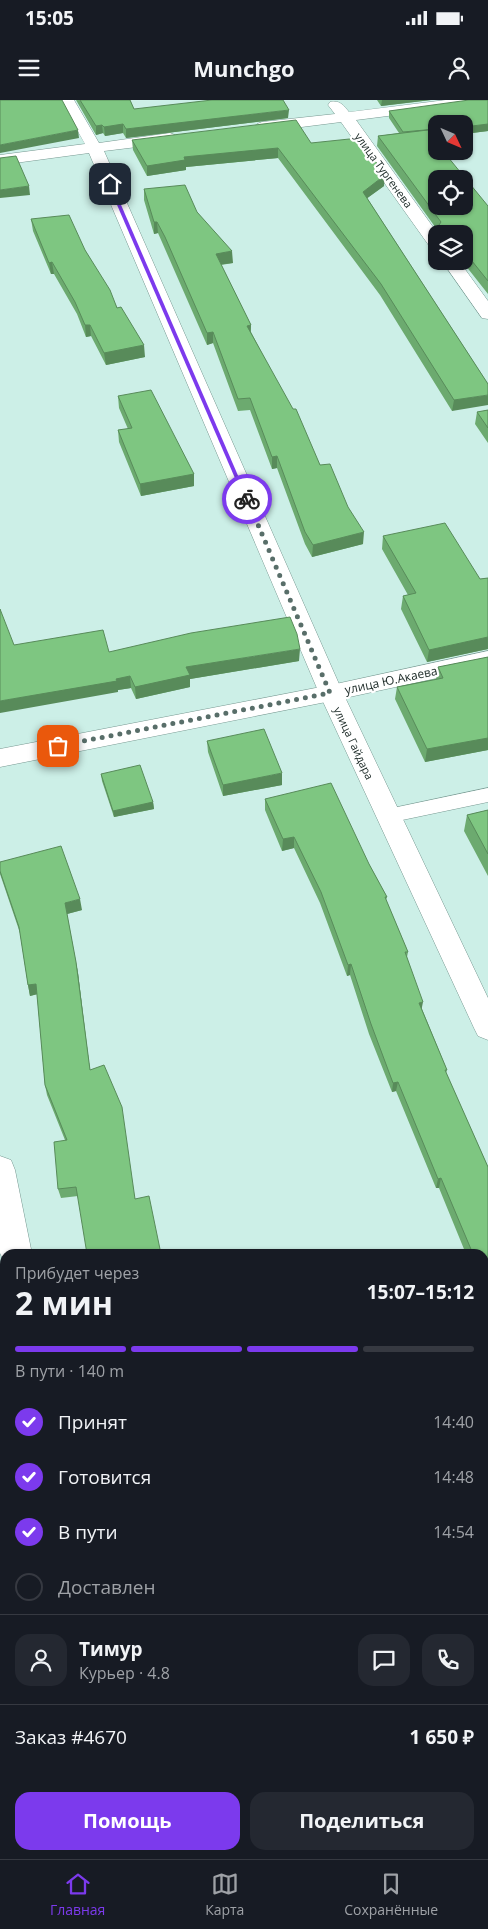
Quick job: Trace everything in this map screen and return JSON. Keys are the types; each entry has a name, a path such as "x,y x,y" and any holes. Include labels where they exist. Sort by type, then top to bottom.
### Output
{"street":[{"name":"улица Гайдара","path":"67,100 94,147 330,693 488,1028"},
{"name":"улица Тургенева","path":"330,100 345,116 428,231"},
{"path":"249,128 482,100"},
{"path":"0,160 181,136"},
{"path":"456,270 488,314"},
{"name":"улица Ю.Акаева","path":"0,758 330,693 488,659"},
{"path":"0,1170 15,1249"}],"lane":[{"path":"388,816 488,795"}],"building":[{"path":"0,100 62,100 78,130 0,145"},
{"path":"80,100 130,100 134,109 212,100 283,100 289,110 126,129 123,124 104,127 102,125 96,126"},
{"path":"469,100 488,100 488,124 473,126 473,115 428,115 428,130 403,132 389,111"},
{"path":"296,120 311,143 359,138 385,175 363,192 488,384 488,395 454,400 381,284 278,148 184,157 185,160 147,166 132,140"},
{"path":"428,130 428,160 450,160 459,170 428,170 428,204 378,136"},
{"path":"16,156 29,186 0,190 0,158"},
{"path":"185,185 197,212 232,251 216,254 251,325 247,326 293,409 296,409 320,465 330,464 348,507 364,532 313,545 305,532 277,456 272,457 250,398 238,399 213,332 207,333 165,237 157,222 154,222 144,189"},
{"path":"473,188 488,206 488,281 473,262 473,225 439,225 441,222 436,215 473,215"},
{"path":"69,215 85,250 110,290 117,308 121,307 144,345 104,353 90,325 85,325 75,302 52,262 49,263 31,219"},
{"path":"151,390 194,474 140,484 118,430 132,428 118,396"},
{"path":"488,410 488,428 477,412"},
{"path":"445,523 480,579 488,578 488,637 429,650 403,596 416,593 383,536"},
{"path":"0,609 14,645 103,630 109,652 191,633 290,617 297,634 300,649 186,667 190,675 135,687 130,676 116,679 117,681 0,701"},
{"path":"488,657 488,738 427,749 397,687 443,678 438,667"},
{"path":"264,729 282,773 223,785 207,741"},
{"path":"140,765 153,802 113,811 101,774"},
{"path":"331,783 369,864 387,897 385,897 408,952 405,952 423,1002 419,1003 447,1070 445,1070 488,1167 488,1249 471,1249 441,1178 438,1179 398,1082 393,1083 351,964 348,965 321,892 294,837 283,839 265,799"},
{"path":"488,810 488,854 467,815"},
{"path":"61,846 80,899 65,903 76,962 90,1070 104,1065 122,1107 135,1199 149,1196 160,1249 86,1249 76,1187 58,1189 54,1142 67,1140 45,1085 36,984 28,985 19,927 0,871 0,862"}],"way so far":[{"path":"58,746 330,693 247,499"}],"route":[{"path":"110,184 247,499"}]}
